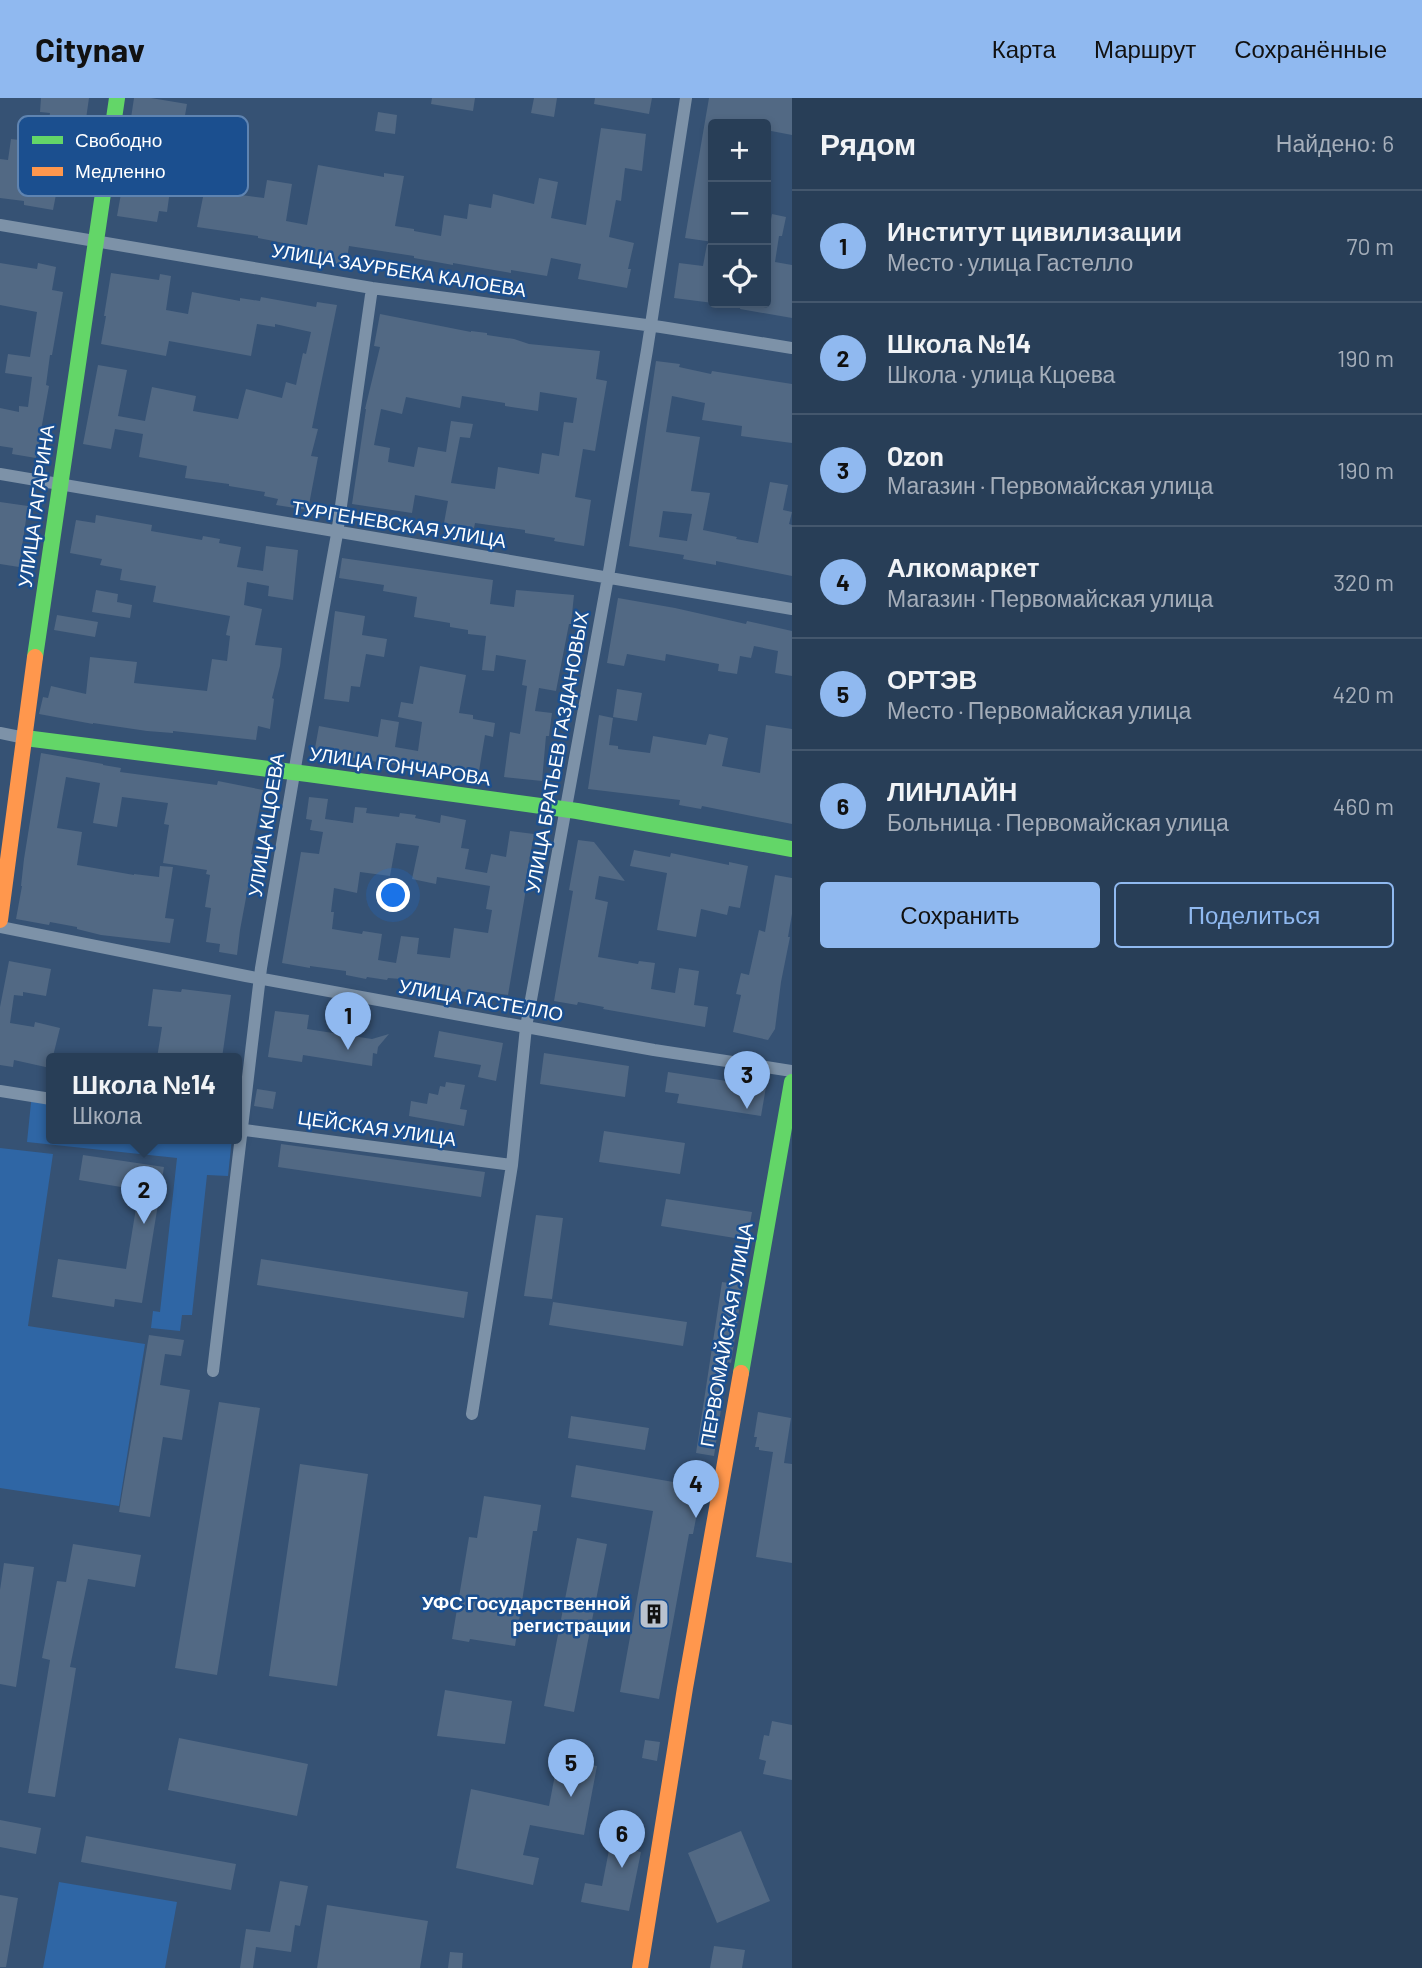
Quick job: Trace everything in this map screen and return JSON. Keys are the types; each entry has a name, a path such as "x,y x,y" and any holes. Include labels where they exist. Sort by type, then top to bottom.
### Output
{"street":[{"name":"УЛИЦА ГАГАРИНА","path":"114,116 117,98"},
{"name":"УЛИЦА БРАТЬЕВ ГАЗДАНОВЫХ","path":"472,1414 512,1165 526,1027 608,578 685,98"},
{"name":"УЛИЦА ГАГАРИНА","path":"0,919 103,196"},
{"name":"УЛИЦА ЗАУРБЕКА КАЛОЕВА","path":"0,225 372,288 792,348"},
{"name":"УЛИЦА КЦОЕВА","path":"242,1108 260,979 337,534 372,288"},
{"name":"ТУРГЕНЕВСКАЯ УЛИЦА","path":"0,474 337,534 792,609"},
{"name":"УЛИЦА ГОНЧАРОВА","path":"0,733 565,810 792,849"},
{"name":"УЛИЦА ГАСТЕЛЛО","path":"0,927 260,979 654,1051 792,1072"},
{"name":"ПЕРВОМАЙСКАЯ УЛИЦА","path":"640,1968 683,1701 792,1082"},
{"path":"0,1091 46,1098"},
{"name":"ЦЕЙСКАЯ УЛИЦА","path":"242,1130 512,1165"},
{"name":"УЛИЦА КЦОЕВА","path":"212,1371 237,1144"}],"shaded area":[{"path":"32,1093 46,1094 46,1144 231,1144 228,1176 207,1175 192,1315 182,1315 180,1331 151,1328 153,1311 160,1312 177,1158 27,1142"},
{"path":"0,1148 53,1154 28,1326 145,1344 119,1506 0,1488"},
{"path":"59,1882 177,1902 165,1968 43,1968"}],"building":[{"path":"41,98 89,98 86,116 50,116 50,113 40,112"},
{"path":"134,98 187,104 185,116 131,116"},
{"path":"432,98 475,98 473,111 431,104"},
{"path":"534,98 557,98 554,117 531,113"},
{"path":"595,98 652,98 649,114 594,104"},
{"path":"709,98 792,98 792,135 771,131 771,119 708,119 708,241 685,238"},
{"path":"378,112 397,115 395,134 375,131"},
{"path":"601,128 646,134 642,171 625,168 621,201 616,200 609,237 634,243 627,288 578,279 581,264 551,258 547,276 453,265 349,246 346,265 309,260 310,248 258,236 197,227 203,196 264,198 267,180 292,184 286,221 307,225 318,165 384,177 384,173 404,176 395,226 414,231 441,236 444,215 467,219 469,204 491,208 493,194 534,204 539,178 558,182 551,218 586,225"},
{"path":"11,139 18,140 18,196 56,196 53,210 24,205 24,201 0,198 0,159 8,160"},
{"path":"121,196 169,196 167,212 159,211 157,222 117,216"},
{"path":"772,214 786,217 782,236 779,236 775,262 792,265 792,318 740,309 771,308"},
{"path":"708,244 708,302 674,298 679,263 703,266"},
{"path":"0,263 37,269 38,263 56,267 52,290 63,292 50,355 46,385 49,386 36,458 12,454 13,448 0,446 0,408 19,412 19,406 28,407 32,377 5,373 8,354 30,357 37,312 0,305"},
{"path":"111,273 159,280 160,274 171,276 166,310 188,314 192,292 240,301 240,298 260,301 261,297 316,307 317,302 337,305 312,428 318,429 311,456 318,457 308,510 276,505 278,499 264,496 265,492 185,478 187,466 139,457 143,434 115,429 111,449 83,444 98,365 127,370 118,416 145,421 152,387 196,396 193,411 238,419 246,389 282,398 286,382 296,385 311,332 275,324 275,327 257,324 251,356 169,341 166,356 101,344"},
{"path":"380,314 487,333 529,344 600,351 596,379 607,381 595,451 583,449 575,497 591,500 584,546 554,541 555,538 525,533 525,530 475,523 474,528 444,523 448,501 415,495 412,513 352,504 365,409 380,347 374,346","holes":["540,392 577,398 573,423 564,422 559,456 542,453 539,474 498,467 495,489 451,483 460,437 470,438 473,424 451,421 446,452 418,447 414,467 388,462 390,448 374,445 381,409 402,414 406,397 460,408 462,396 538,411"]},
{"path":"656,361 680,364 679,367 711,374 712,371 792,384 792,443 741,436 742,426 702,420 705,403 672,396 666,432 700,437 691,491 710,493 703,530 758,543 770,482 788,485 783,510 792,512 789,524 792,525 792,576 716,561 716,565 683,559 684,555 629,546","holes":["663,511 692,514 687,541 659,537"]},
{"path":"0,502 28,506 19,567 0,564"},
{"path":"96,515 152,525 151,531 202,540 203,536 220,539 219,543 241,547 237,567 263,571 266,546 298,550 293,600 268,596 269,586 247,582 244,605 262,609 255,645 282,648 272,698 270,729 258,726 256,740 173,731 147,731 39,714 43,697 48,698 51,686 86,694 90,657 137,662 134,683 207,691 212,659 227,661 230,636 226,635 230,616 153,602 156,586 120,580 122,569 100,565 102,559 70,553 76,520 95,523"},
{"path":"342,558 493,580 490,604 514,607 516,590 574,595 571,624 556,691 539,688 535,711 552,713 549,736 546,736 542,781 504,777 510,732 520,734 527,686 522,685 526,660 496,655 494,671 482,670 486,636 468,634 468,630 450,627 450,623 414,617 417,597 383,591 384,585 339,578"},
{"path":"96,590 118,594 117,602 132,605 130,618 92,612"},
{"path":"618,598 792,631 792,676 775,673 778,651 754,646 751,658 740,656 737,674 718,671 719,664 666,654 665,661 627,654 624,666 607,663"},
{"path":"335,611 365,616 362,635 387,639 384,657 366,654 360,687 351,686 349,702 324,699"},
{"path":"57,615 98,622 95,637 54,630"},
{"path":"420,666 466,675 459,713 495,723 493,737 485,735 479,771 404,761 403,766 353,758 353,761 314,754 319,726 378,737 381,719 399,722 395,747 418,751 422,722 398,717 401,702 413,704"},
{"path":"617,689 642,693 637,721 613,717"},
{"path":"599,715 613,718 609,745 618,746 618,749 650,753 653,736 706,745 709,734 728,738 722,766 760,773 766,725 792,729 792,824 702,806 701,809 679,805 680,800 588,789"},
{"path":"41,753 121,768 120,772 217,785 218,781 263,790 237,955 219,952 220,944 206,942 211,908 205,907 210,875 206,874 207,870 163,863 169,825 164,824 168,803 122,797 117,827 93,823 100,783 66,777 57,828 82,832 77,865 159,877 160,866 173,867 165,918 174,919 170,943 101,935 77,927 16,919"},
{"path":"309,797 328,799 325,819 353,823 355,807 367,808 366,813 399,817 400,813 416,815 415,818 440,823 441,815 466,820 461,848 469,849 465,869 487,873 491,854 506,857 510,831 534,834 508,995 446,989 447,985 414,980 366,979 346,975 346,971 282,963 301,852 319,854 323,832 310,830 312,820 306,819","holes":["396,843 419,846 412,879 436,884 437,877 490,886 486,909 492,910 488,933 454,928 450,958 417,954 419,938 401,936 396,963 378,960 382,934 332,929 334,888 357,893 360,872 390,876"]},
{"path":"578,840 594,842 625,881 599,876 595,899 608,902 598,957 638,964 639,961 655,963 651,989 675,993 679,968 699,971 694,1005 708,1007 705,1027 578,1002 577,1005 554,1001 573,891 569,890"},
{"path":"634,850 670,857 671,853 729,865 729,862 748,866 740,908 729,906 727,915 701,909 696,937 657,930 667,873 630,866"},
{"path":"775,875 792,878 792,914 775,1029 768,1040 733,1032 741,995 736,994 741,973 749,975 759,930 765,932"},
{"path":"9,961 51,969 46,996 23,992 23,996 14,995 10,1023 34,1027 35,1022 60,1028 54,1053 46,1053 46,1067 14,1060 13,1067 0,1065 0,1007"},
{"path":"153,989 181,992 182,989 231,995 223,1053 158,1053 162,1027 148,1026"},
{"path":"275,1011 309,1015 307,1029 372,1039 389,1034 378,1047 377,1054 373,1053 372,1066 303,1055 302,1062 268,1057"},
{"path":"439,1031 503,1043 496,1081 478,1077 481,1065 434,1057"},
{"path":"544,1053 629,1066 625,1097 540,1084"},
{"path":"668,1072 766,1087 761,1116 677,1103 679,1094 665,1092"},
{"path":"446,1082 465,1085 460,1109 467,1110 464,1126 409,1116 411,1101 427,1104 429,1093 438,1095 440,1086 445,1087"},
{"path":"257,1089 276,1092 273,1109 254,1106"},
{"path":"604,1131 685,1143 680,1174 599,1162"},
{"path":"281,1144 485,1172 481,1197 278,1167"},
{"path":"83,1155 164,1167 142,1303 115,1299 114,1307 52,1297 58,1259 126,1269 139,1190 79,1180"},
{"path":"666,1199 752,1212 747,1240 661,1226"},
{"path":"536,1215 563,1218 552,1299 524,1296"},
{"path":"261,1259 468,1292 464,1318 257,1285"},
{"path":"722,1282 743,1285 714,1456 696,1453"},
{"path":"553,1302 687,1322 683,1346 549,1325"},
{"path":"149,1335 184,1340 181,1356 165,1354 160,1385 190,1390 182,1440 163,1437 150,1517 119,1512"},
{"path":"219,1402 260,1408 217,1675 175,1668"},
{"path":"758,1412 791,1418 784,1463 792,1464 792,1563 756,1557 773,1452 755,1447"},
{"path":"571,1416 649,1428 645,1450 568,1438"},
{"path":"300,1464 368,1474 337,1686 269,1676"},
{"path":"576,1465 702,1487 693,1534 689,1534 659,1699 620,1692 653,1511 571,1497"},
{"path":"484,1496 541,1505 537,1531 533,1531 515,1646 452,1639 469,1537 477,1538"},
{"path":"577,1538 607,1544 574,1712 544,1706"},
{"path":"73,1544 141,1555 135,1587 88,1579 70,1667 76,1668 55,1797 28,1793 50,1660 42,1658 57,1581 66,1582"},
{"path":"4,1563 34,1567 16,1687 0,1684 0,1590"},
{"path":"445,1690 512,1701 505,1744 437,1736"},
{"path":"772,1721 792,1725 792,1780 763,1774 766,1761 759,1759 764,1735 769,1736"},
{"path":"179,1738 308,1764 297,1816 168,1790"},
{"path":"645,1740 660,1742 657,1761 642,1758"},
{"path":"558,1759 597,1766 584,1835 530,1825 523,1855 539,1858 533,1885 456,1868 471,1789 549,1806"},
{"path":"0,1820 41,1828 36,1854 0,1847"},
{"path":"741,1831 770,1901 717,1923 688,1853"},
{"path":"86,1836 236,1864 231,1890 81,1862"},
{"path":"610,1845 641,1852 629,1911 581,1902 585,1883 602,1886"},
{"path":"280,1881 308,1886 300,1926 295,1925 291,1952 256,1947 253,1968 240,1968 246,1929 270,1932"},
{"path":"0,1895 18,1898 6,1967 0,1967"},
{"path":"327,1905 428,1921 420,1968 317,1968"},
{"path":"714,1946 745,1950 742,1968 710,1968"},
{"path":"450,1952 463,1953 462,1968 448,1968"}],"traffic: fast":[{"path":"114,116 117,98"},
{"path":"35,657 103,196"},
{"path":"25,738 577,811 792,849"},
{"path":"741,1373 792,1082"}],"traffic: slow":[{"path":"0,920 35,657"},
{"path":"640,1968 685,1688 741,1373"}],"place":[{"name":"Институт цивилизации","path":"348,1050"},
{"name":"Ozon","path":"747,1109"},
{"name":"Школа №14","path":"144,1224"},
{"name":"Алкомаркет","path":"696,1518"},
{"name":"УФС Государственной регистрации","path":"654,1614"},
{"name":"ОРТЭВ","path":"571,1797"},
{"name":"ЛИНЛАЙН","path":"622,1868"}]}
